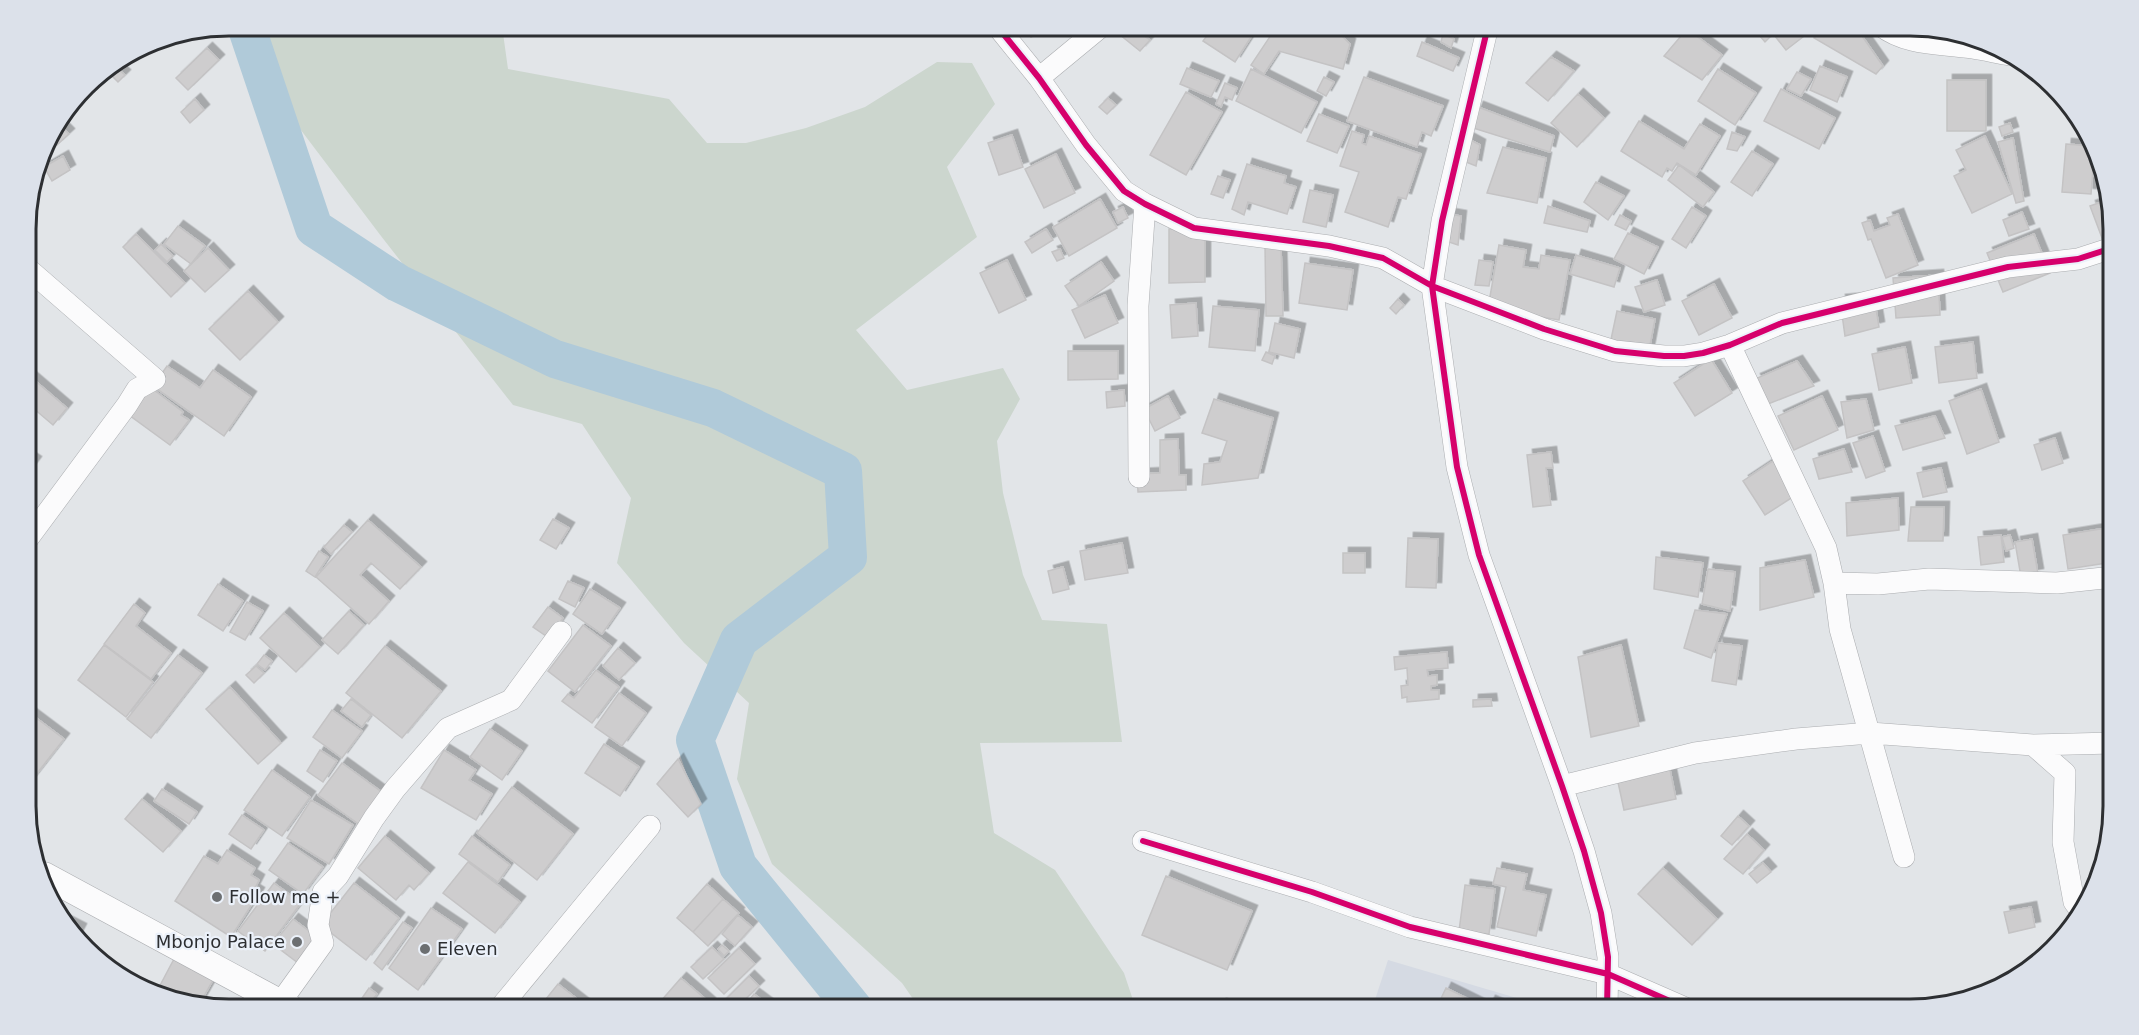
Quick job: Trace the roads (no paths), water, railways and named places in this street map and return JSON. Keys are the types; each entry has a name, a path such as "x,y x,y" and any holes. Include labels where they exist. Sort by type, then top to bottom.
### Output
{"street":[{"path":"1006,36 1039,78 1086,145 1125,191 1146,204 1194,228 1329,246 1383,258 1432,286 1544,329 1615,351 1684,356 1703,353 1730,345 1782,323 2008,267 2078,258 2103,251"},
{"path":"1039,78 1090,36"},
{"path":"1486,36 1442,221 1432,286 1457,467 1479,555 1584,851 1601,913 1608,957 1607,999"},
{"path":"1899,36 1916,42 1978,49"},
{"path":"1139,477 1138,306 1146,204"},
{"path":"36,276 155,379 137,389 36,528"},
{"path":"1730,345 1826,548 1840,629 1904,857"},
{"path":"1834,584 1878,584 1929,579 2057,583 2103,578"},
{"path":"290,999 323,943 318,925 323,892 338,876 395,789 447,728 511,700 561,632"},
{"path":"1562,786 1695,753 1796,739 1870,733 2033,745 2103,743"},
{"path":"2033,745 2066,773 2063,842 2076,904"},
{"path":"508,999 650,826"},
{"path":"1143,841 1312,892 1410,927 1608,974 1665,999"},
{"path":"51,879 273,999"}],"waterway":[{"path":"249,36 314,228 398,283 555,359 713,408 843,471 848,557 739,640 695,740 738,866 846,999"}],"place":[{"name":"Follow me +","path":"217,897"},
{"name":"Mbonjo Palace","path":"297,942"},
{"name":"Eleven","path":"425,949"}]}
